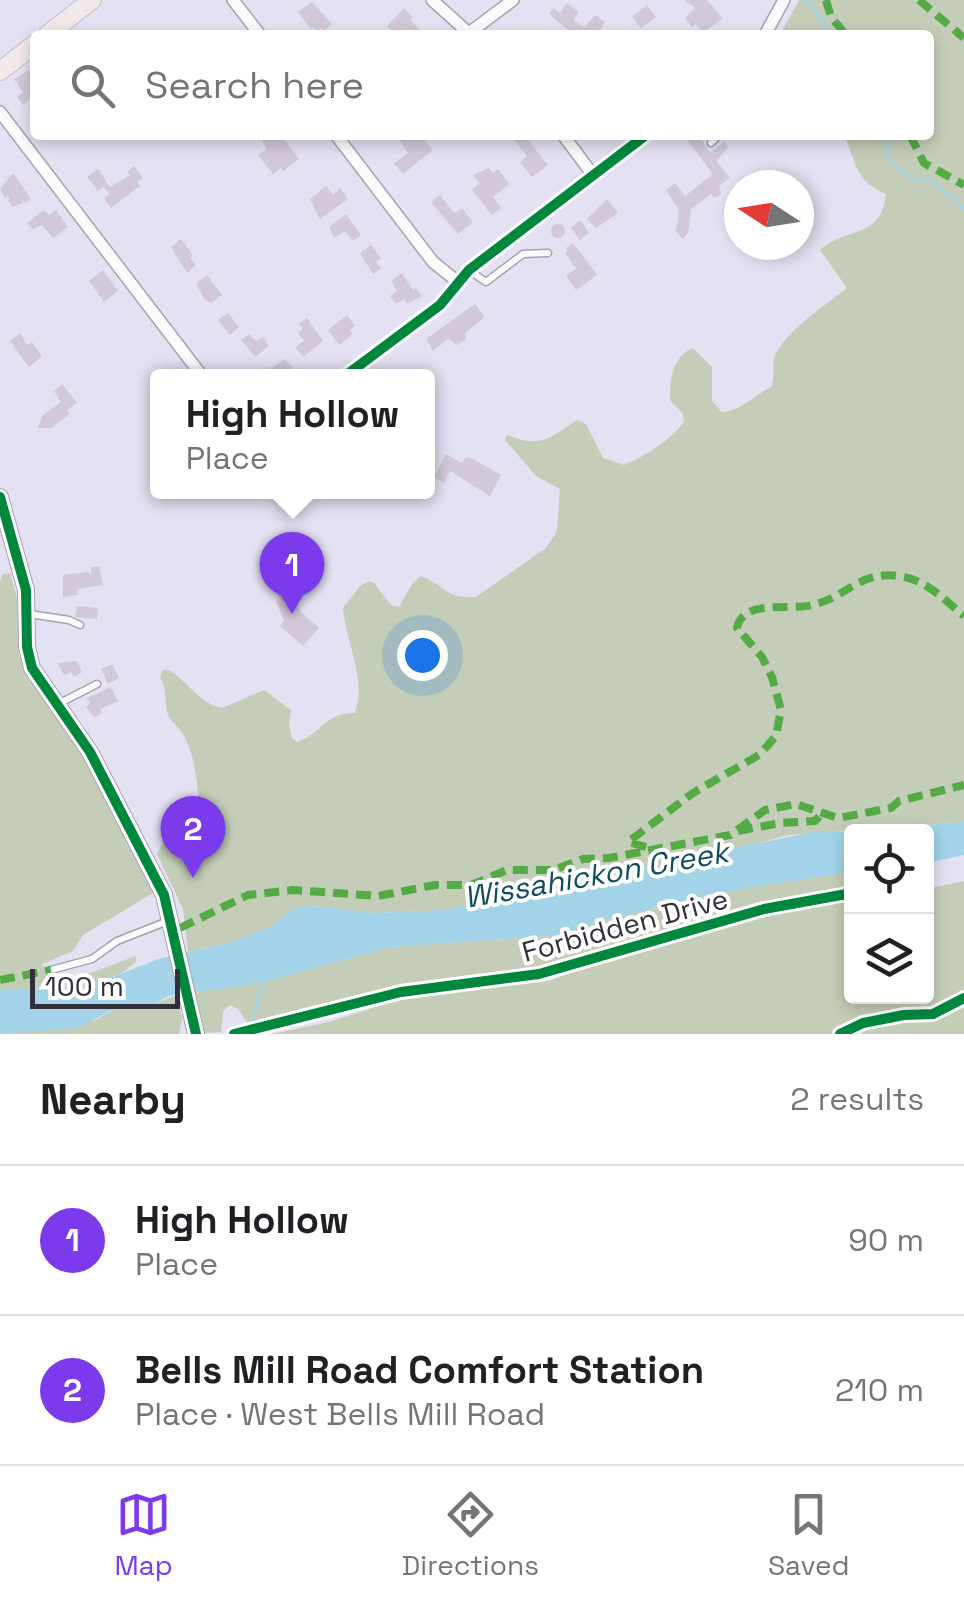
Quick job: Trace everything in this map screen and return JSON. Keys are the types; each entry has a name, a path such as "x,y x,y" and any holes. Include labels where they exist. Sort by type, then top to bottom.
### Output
{"main road":[{"path":"53,30 92,0"},
{"path":"0,70 30,48"}],"street":[{"path":"233,0 256,30"},
{"path":"432,0 466,30"},
{"path":"475,30 512,0"},
{"path":"768,30 784,0"},
{"path":"0,112 197,369"},
{"path":"340,140 433,262 458,282"},
{"path":"567,140 593,175"},
{"path":"354,369 440,305 469,270 639,140"},
{"path":"0,497 21,567 30,661 105,779 164,896 166,921 176,937 196,1034"}],"lane":[{"path":"711,143 714,140"},
{"path":"469,270 486,282 523,254 548,253"},
{"path":"28,614 80,625"},
{"path":"58,705 96,684"},
{"path":"51,970 92,960 117,942 166,921"}],"green space":[{"path":"799,0 964,0 964,822 844,824 844,831 789,835 669,866 646,866 544,894 485,900 444,910 375,913 313,906 295,908 268,928 229,943 188,952 183,909 157,854 163,842 200,824 198,791 189,746 167,712 162,671 167,669 206,701 222,708 264,690 291,710 289,725 297,742 331,719 355,713 359,688 343,608 360,586 369,581 374,583 391,605 399,607 421,576 451,594 476,597 546,548 557,531 560,489 536,476 505,440 507,435 537,441 577,420 586,424 603,458 624,465 657,447 684,422 683,414 670,400 670,392 674,370 681,357 693,348 712,367 712,401 722,412 735,409 771,387 780,347 806,319 847,288 820,250 870,226 883,209 886,194 862,178 846,140 934,140 934,30 783,30"},
{"path":"10,573 17,598 19,655 27,677 72,736 155,892 83,935 73,951 42,964 49,977 74,979 136,956 136,962 122,973 83,989 0,990 0,581 3,574"},
{"path":"844,873 844,889 763,903 528,970 389,988 249,1025 238,1009 230,1005 223,1011 221,1032 204,1033 195,992 264,982 389,947 566,935 604,920 740,889"},
{"path":"964,881 964,1034 272,1034 329,1022 410,996 549,981 596,962 663,946 708,929 802,906 844,901 844,1004 934,1004 934,887"},
{"path":"177,995 182,1019 179,1034 8,1034 29,1029 67,1029 98,1019 116,1008 155,1004"}],"water":[{"path":"964,822 964,855 934,861 934,824"},
{"path":"818,831 844,832 844,873 740,889 604,920 566,935 389,947 264,982 116,1008 78,1028 0,1034 0,990 83,989 158,959 229,943 268,928 295,908 312,906 375,913 444,910 485,900 544,894 646,866 669,866"}],"building":[{"path":"684,0 707,0 723,18 707,30 701,30 696,24 692,27 685,18 695,8"},
{"path":"312,2 332,24 325,30 311,29 298,12"},
{"path":"567,3 578,12 574,20 584,28 595,15 605,22 600,30 569,30 550,13 554,8 560,13"},
{"path":"647,5 656,17 641,28 632,17"},
{"path":"404,8 420,30 391,30 387,26"},
{"path":"30,70 30,99 23,105 17,97 23,92 14,79"},
{"path":"262,140 285,140 299,159 273,174 258,155 266,149"},
{"path":"399,140 425,140 433,150 403,174 394,163 408,153"},
{"path":"514,140 528,140 548,165 532,177 520,162 527,156"},
{"path":"687,140 702,140 710,153 724,141 729,147 716,161 724,171 724,182 719,186 721,194 714,198 711,194 691,209 688,233 683,239 676,232 679,210 666,190 675,183 685,196 713,174"},
{"path":"134,166 143,178 137,182 140,186 111,208 104,198 109,194 104,187 98,191 87,177 98,169 110,187 130,175 127,172"},
{"path":"489,168 493,173 498,169 509,184 493,197 501,208 492,215 472,190 479,183 473,175"},
{"path":"13,173 31,199 25,203 22,199 13,207 0,189"},
{"path":"326,186 333,195 340,188 348,199 320,219 310,199"},
{"path":"440,195 454,213 462,208 473,222 458,234 431,202"},
{"path":"607,199 618,213 596,228 587,219"},
{"path":"43,210 49,215 56,210 68,227 53,238 42,225 32,229 27,223"},
{"path":"346,214 361,235 353,241 345,231 334,238 329,227"},
{"path":"580,220 589,233 580,240 571,228"},
{"path":"558,224 565,231 558,238 551,231"},
{"path":"181,239 196,265 187,273 171,247"},
{"path":"573,243 597,275 576,290 566,276 576,269 565,253"},
{"path":"371,245 381,258 376,262 381,268 373,274 360,253"},
{"path":"103,270 118,291 104,302 89,281"},
{"path":"402,273 422,296 407,304 404,299 396,304 390,296 397,291 391,281"},
{"path":"207,275 222,295 211,303 196,284"},
{"path":"475,304 485,317 465,333 466,339 457,345 448,339 433,351 426,339"},
{"path":"228,313 239,327 230,335 218,320"},
{"path":"347,315 355,326 350,330 353,334 339,345 328,330"},
{"path":"307,318 323,341 303,357 295,347 304,341 298,333 303,329 299,324"},
{"path":"20,333 27,345 32,342 42,356 29,367 10,341"},
{"path":"249,334 256,341 263,337 269,346 255,357 241,340"},
{"path":"285,359 293,369 270,369"},
{"path":"62,384 77,403 67,410 70,414 51,428 38,428 42,416 61,402 54,391"},
{"path":"446,454 462,463 466,457 475,460 501,475 490,496 450,471 444,483 435,475"},
{"path":"99,566 103,585 77,589 78,595 63,597 63,575 91,575 91,567"},
{"path":"288,586 294,604 319,628 303,646 280,626 284,621 276,589"},
{"path":"77,606 98,608 97,619 75,617"},
{"path":"77,661 82,672 74,677 71,672 64,675 58,663"},
{"path":"112,664 119,678 108,684 101,669"},
{"path":"111,687 118,701 100,709 102,713 94,717 86,707 90,703 87,698"}],"waterway":[{"path":"807,0 829,30"},
{"path":"885,140 888,160 916,181 931,180 964,208"},
{"path":"252,1023 263,981"}],"marked path":[{"path":"826,0 831,17 842,30"},
{"path":"919,0 964,38"},
{"path":"912,140 924,163 964,185"},
{"path":"646,847 628,842 693,793 759,755 776,736 781,710 772,677 762,657 737,628 748,613 812,605 884,575 917,581 964,616"},
{"path":"180,928 248,895 293,890 378,896 435,885 471,885 507,870 553,870 583,859 609,858 730,835 765,810 796,804 838,818 891,808 899,801 964,785"},
{"path":"738,831 815,821 822,813"},
{"path":"0,980 51,970"}],"cycle path":[{"path":"354,369 440,305 469,270 639,140"},
{"path":"0,497 26,590 27,647 32,668 90,752 164,895 196,1034"},
{"name":"Forbidden Drive","path":"234,1034 401,992 539,974 764,909 844,894"},
{"path":"840,1034 863,1023 933,1014 964,998"}],"place":[{"name":"High Hollow","path":"292,614"},
{"name":"Bells Mill Road Comfort Station","path":"193,878"}],"water label":[{"name":"Wissahickon Creek","path":"596,875"}]}
